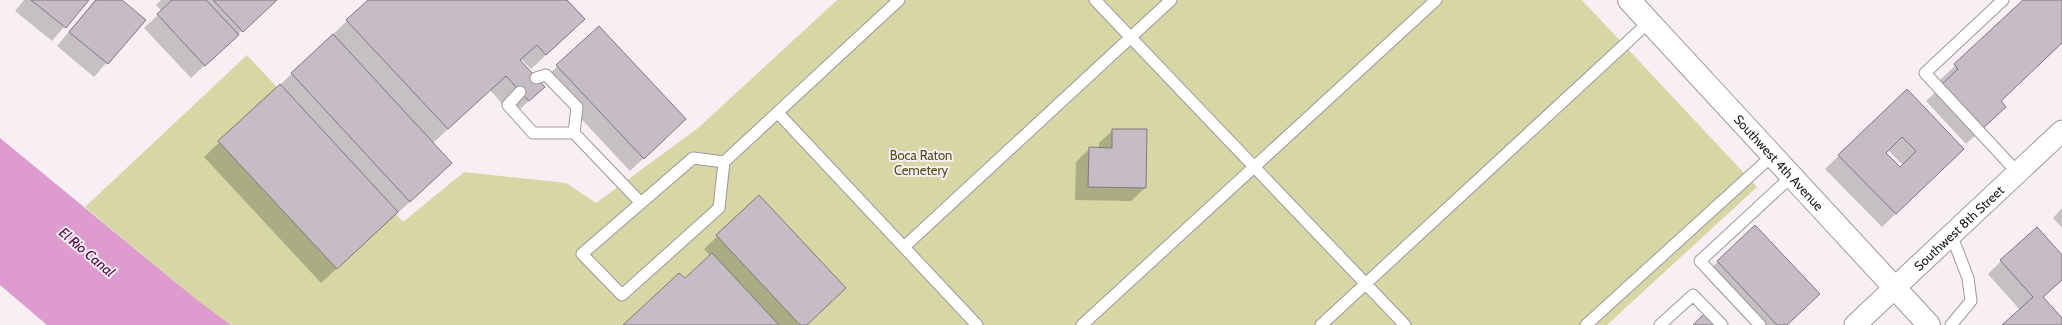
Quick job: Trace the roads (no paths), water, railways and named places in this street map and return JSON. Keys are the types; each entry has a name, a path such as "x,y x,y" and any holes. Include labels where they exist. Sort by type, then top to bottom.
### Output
{"street":[{"name":"Southwest 4th Avenue","path":"1629,0 1773,155 1893,288 1929,325"},
{"name":"Southwest 8th Street","path":"1855,325 2062,131"}],"lane":[{"path":"724,162 694,158 640,202 582,254 622,295 719,208 724,162 899,0"},
{"path":"1095,0 1405,325"},
{"path":"904,247 1171,0"},
{"path":"1082,325 1436,0"},
{"path":"2003,0 1925,73 2018,172"},
{"path":"1321,325 1649,22"},
{"path":"536,78 546,75 577,107 574,133"},
{"path":"520,92 508,105 533,133 574,133 640,202"},
{"path":"778,113 977,325"},
{"path":"1586,325 1773,155"},
{"path":"1760,325 1700,262 1792,176"},
{"path":"1951,234 1968,278 1971,301 1951,325"},
{"path":"1660,325 1693,295 1722,325"}],"water":[{"name":"El Rio Canal","path":"0,138 196,299 231,325 47,325 0,285"}],"park label":[{"name":"Boca Raton Cemetery","path":"921,162"}]}
